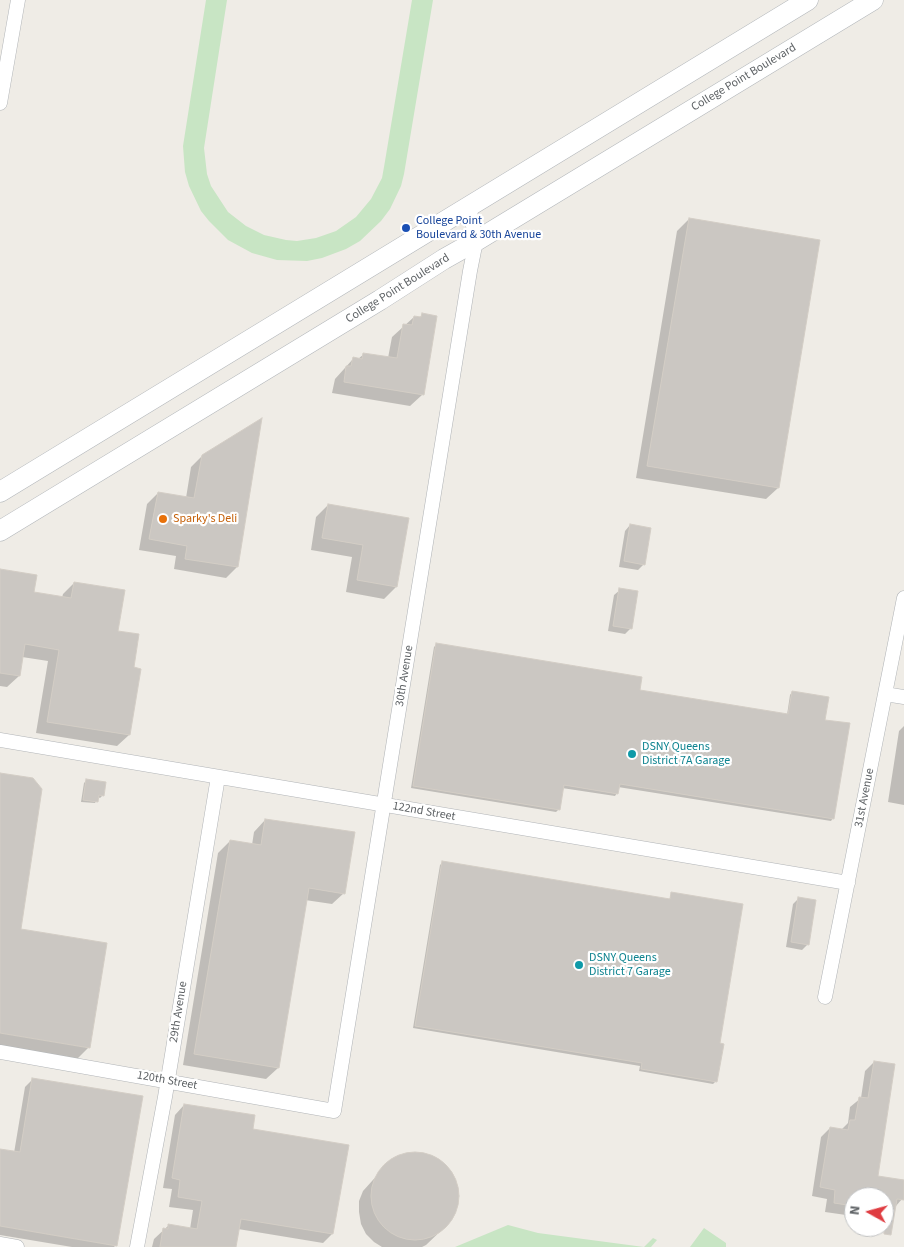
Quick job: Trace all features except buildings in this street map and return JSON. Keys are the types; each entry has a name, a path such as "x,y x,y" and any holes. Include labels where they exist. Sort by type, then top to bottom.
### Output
{"main road":[{"path":"1,490 808,0"},
{"name":"College Point Boulevard","path":"0,531 380,300 444,259 476,242 873,0"}],"street":[{"path":"0,103 18,0"},
{"path":"469,206 476,242"},
{"name":"30th Avenue","path":"334,1111 476,242"},
{"name":"31st Avenue","path":"825,997 904,598"},
{"path":"885,694 904,697"},
{"name":"122nd Street","path":"0,740 848,883"},
{"name":"29th Avenue","path":"137,1247 167,1082 218,777"},
{"name":"120th Street","path":"0,1052 334,1111"},
{"path":"0,1244 17,1247"}],"green space":[{"path":"206,0 227,0 204,148 207,174 211,186 228,212 246,226 264,235 297,241 316,238 336,231 356,217 371,199 382,178 412,0 433,0 401,186 390,209 381,221 360,241 346,249 322,258 307,261 277,260 252,253 228,240 201,211 189,186 185,172 183,146"},
{"path":"508,1225 538,1233 644,1247 455,1247"},
{"path":"704,1228 726,1243 726,1247 690,1247"},
{"path":"653,1238 657,1240 651,1247 644,1247"}],"place":[{"name":"College Point Boulevard & 30th Avenue","path":"406,228"},
{"name":"Sparky's Deli","path":"163,519"},
{"name":"DSNY Queens District 7A Garage","path":"632,754"},
{"name":"DSNY Queens District 7 Garage","path":"579,965"}]}
